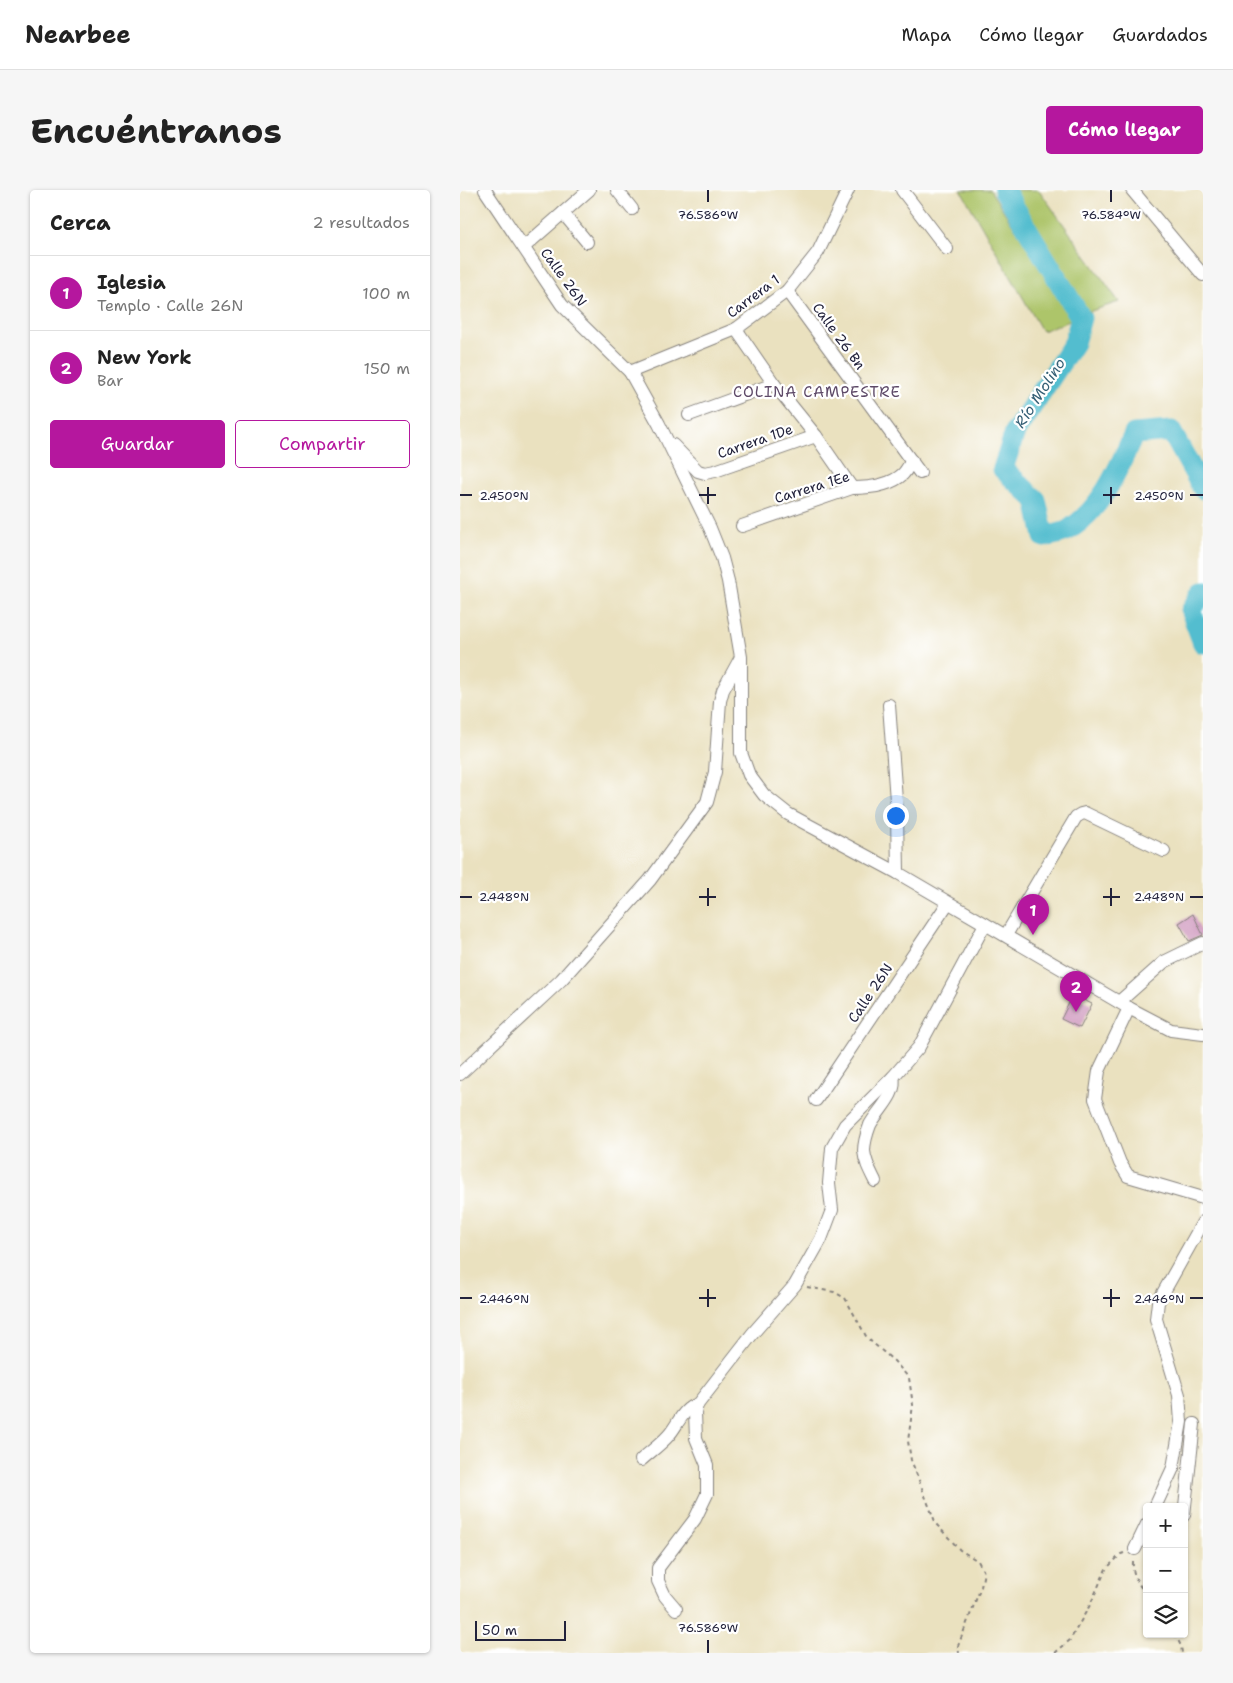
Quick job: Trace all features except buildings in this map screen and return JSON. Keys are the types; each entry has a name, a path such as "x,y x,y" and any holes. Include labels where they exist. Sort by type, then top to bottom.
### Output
{"street":[{"name":"Calle 26N","path":"485,190 562,305 630,372 663,434"},
{"path":"524,247 589,190"},
{"path":"617,190 632,209"},
{"name":"Carrera 1","path":"630,372 736,329 787,290 818,252 848,190"},
{"path":"902,190 947,249"},
{"path":"1132,190 1203,275"},
{"path":"563,213 587,242"},
{"name":"Calle 26 Bn","path":"787,290 920,472"},
{"path":"736,329 774,384 816,436 852,488"},
{"path":"688,415 774,384"},
{"path":"663,434 710,528 722,558 728,581 741,657 741,753 748,775 764,795 788,814 898,873 1124,1005 1171,1030 1203,1034"},
{"name":"Carrera 1De","path":"663,434 698,471 705,473 816,436"},
{"name":"Carrera 1Ee","path":"742,526 852,488 884,485 902,474 912,461"},
{"path":"460,1074 561,980 650,880 707,802 715,772 716,743 723,690 741,657"},
{"path":"889,705 897,814 898,873"},
{"path":"1006,935 1076,817 1081,814 1085,813 1164,851"},
{"name":"Calle 26N","path":"816,1100 948,903"},
{"path":"676,1609 665,1596 658,1581 658,1568 695,1519 707,1494 706,1465 695,1432 697,1405 753,1333 795,1284 821,1239 832,1210 829,1183 832,1148 845,1125 893,1077 919,1046 986,924"},
{"path":"1203,943 1164,962 1124,1005 1098,1071 1096,1099 1120,1162 1128,1176 1203,1198"},
{"path":"875,1181 867,1166 864,1151 867,1133 871,1123 893,1090 895,1083 893,1077"},
{"path":"1185,1503 1193,1423 1179,1395 1156,1319 1158,1302 1203,1222"},
{"path":"641,1460 668,1436 692,1406 697,1405"},
{"path":"1157,1503 1193,1423"},
{"path":"1135,1549 1143,1532"}],"path":[{"path":"795,1284 834,1292 845,1298 867,1338 894,1361 909,1378 913,1405 908,1441 911,1460 936,1524 960,1550 978,1561 984,1572 981,1587 958,1646 959,1653"},
{"path":"1055,1653 1070,1640 1090,1605 1106,1569 1121,1554 1135,1549 1132,1572 1145,1593"},
{"path":"1177,1638 1182,1653"}],"green space":[{"path":"961,190 990,190 1075,319 1042,331"},
{"path":"1008,190 1039,190 1119,302 1085,313"}],"waterway":[{"name":"Río Molino","path":"1004,190 1081,318 1074,343 1015,432 1003,469 1036,500 1044,537 1067,531 1092,510 1101,499 1122,461 1134,434 1171,431 1203,489"},
{"name":"Río Molino","path":"1203,592 1191,611 1203,643"}],"place":[{"name":"Iglesia","path":"1033,935"},
{"name":"New York","path":"1076,1012"}],"district":[{"name":"COLINA CAMPESTRE","path":"817,392"}]}
